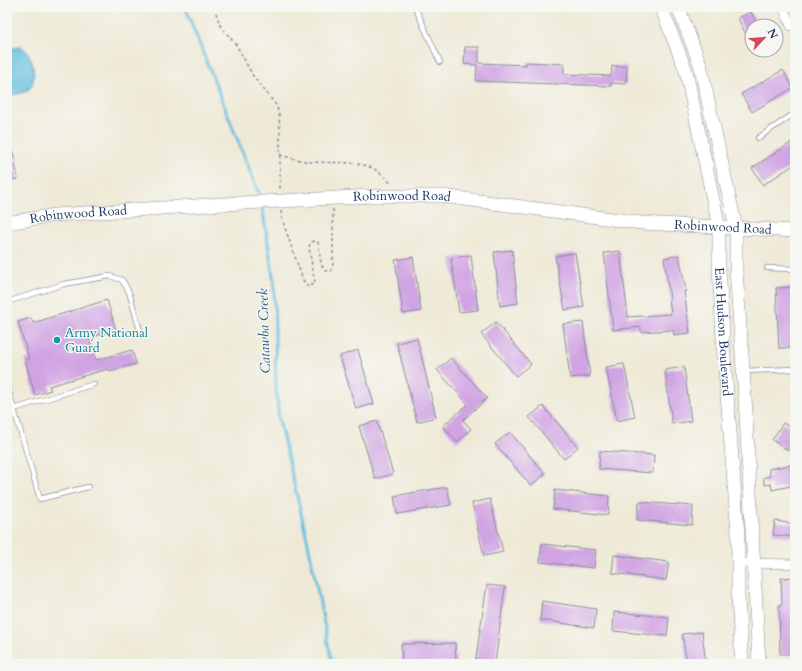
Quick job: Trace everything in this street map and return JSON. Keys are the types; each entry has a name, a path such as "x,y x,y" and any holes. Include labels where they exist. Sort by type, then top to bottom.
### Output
{"main road":[{"name":"East Hudson Boulevard","path":"660,7 686,72 719,228 722,318 738,534 738,596 742,664"},
{"name":"East Hudson Boulevard","path":"678,7 700,64 736,228 736,270 759,664"},
{"name":"Robinwood Road","path":"7,223 55,215 224,204 396,196 448,197 641,223 795,231"}],"street":[{"path":"783,7 791,26"},
{"path":"738,563 753,562 795,564"}],"lane":[{"path":"415,7 440,62"},
{"path":"758,138 795,113"},
{"path":"767,268 795,269"},
{"path":"7,302 64,284 110,276 122,280 129,292 141,334"},
{"path":"743,372 795,369"},
{"path":"14,409 94,384"},
{"path":"7,385 40,500 88,487"}],"path":[{"path":"214,7 220,25 237,46 253,76 276,105 280,126 281,197"},
{"path":"280,154 313,162 369,165 383,173 396,196"},
{"path":"281,204 282,219 303,280 308,287 315,283 309,248 310,243 314,241 318,242 321,264 325,271 331,271 334,264 333,198"}],"water":[{"path":"20,47 28,53 31,58 34,78 30,88 25,92 7,96 7,49"}],"building":[{"path":"751,12 754,18 744,18 744,30 738,18"},
{"path":"465,47 479,47 479,63 526,65 526,62 564,64 564,74 611,76 612,66 627,66 626,84 611,83 611,86 476,81 477,65 464,64"},
{"path":"783,70 793,88 752,112 741,94"},
{"path":"7,142 11,142 18,179 7,181"},
{"path":"792,142 795,147 795,164 763,185 752,168"},
{"path":"512,250 518,303 500,306 494,252"},
{"path":"620,251 628,317 671,314 664,258 679,255 686,291 684,291 690,333 674,335 673,330 641,332 641,327 613,330 604,253"},
{"path":"575,253 584,307 565,310 555,256"},
{"path":"471,255 478,310 459,312 451,258"},
{"path":"413,257 421,311 403,314 395,260"},
{"path":"795,287 795,348 779,348 776,288"},
{"name":"Army National Guard","path":"107,300 116,330 89,338 96,360 132,350 136,364 110,371 109,369 97,372 49,386 51,390 35,395 25,360 29,359 18,322 31,318 33,323"},
{"path":"496,322 531,364 516,376 481,334"},
{"path":"583,322 590,376 570,378 563,324"},
{"path":"417,338 436,417 417,422 397,343"},
{"path":"358,350 374,404 356,409 340,356"},
{"path":"451,358 487,398 463,420 471,429 457,442 443,426 468,404 437,370"},
{"path":"624,364 635,417 617,421 606,367"},
{"path":"684,367 691,421 672,424 665,370"},
{"path":"543,406 578,447 564,459 529,417"},
{"path":"377,421 393,474 375,479 359,426"},
{"path":"783,423 795,430 795,442 789,451 772,440"},
{"path":"510,432 545,474 531,486 495,444"},
{"path":"600,451 654,455 653,473 599,469"},
{"path":"790,465 795,485 772,490 771,484 765,485 763,478 770,476 769,469"},
{"path":"447,487 451,505 397,514 394,496"},
{"path":"555,490 609,496 608,515 553,509"},
{"path":"490,499 503,552 484,556 472,503"},
{"path":"639,502 693,506 692,525 637,520"},
{"path":"775,521 795,524 795,537 773,535"},
{"path":"542,544 596,550 594,568 540,562"},
{"path":"614,555 669,562 666,580 612,573"},
{"path":"795,577 795,654 780,654 779,605 782,605 781,578"},
{"path":"487,585 505,587 495,664 475,664"},
{"path":"542,601 596,609 594,628 540,620"},
{"path":"614,612 669,617 667,636 613,631"},
{"path":"702,632 706,664 687,664 682,634"},
{"path":"455,643 456,662 402,663 401,644"}],"waterway":[{"name":"Catawba Creek","path":"185,7 261,199"},
{"name":"Catawba Creek","path":"262,206 274,282 276,387 279,420 308,543 332,664"}],"place":[{"name":"Army National Guard","path":"57,340"}]}
